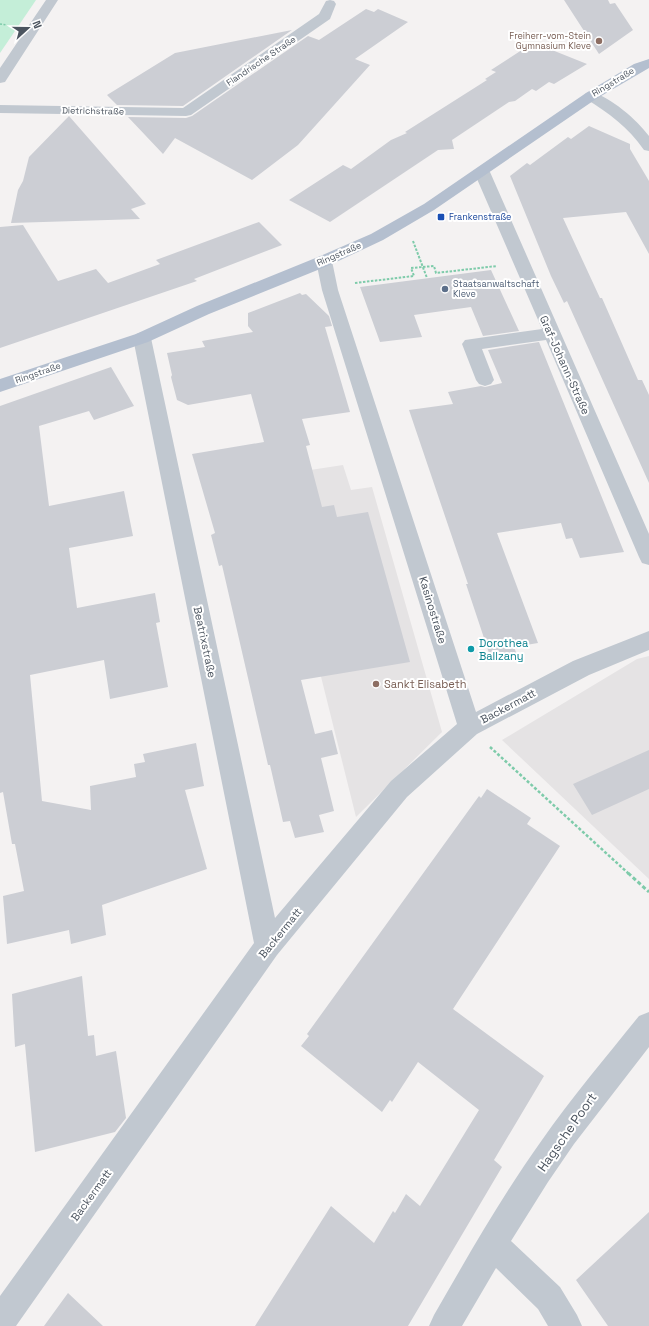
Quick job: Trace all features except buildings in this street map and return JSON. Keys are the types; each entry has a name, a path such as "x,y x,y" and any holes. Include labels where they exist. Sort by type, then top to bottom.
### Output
{"main road":[{"name":"Ringstraße","path":"0,386 142,338 203,310 324,261 378,237 405,222 482,172 591,96 646,65"}],"street":[{"path":"0,79 52,0"},
{"name":"Flandrische Straße","path":"186,112 325,16 330,4"},
{"path":"591,96 622,115 641,134 649,147"},
{"name":"Dietrichstraße","path":"0,109 186,112"},
{"name":"Graf-Johann-Straße","path":"482,172 551,334 649,556"},
{"name":"Kasinostraße","path":"324,261 330,290 469,727"},
{"path":"485,380 471,344 551,334"},
{"name":"Beatrixstraße","path":"142,338 268,946"},
{"name":"Backermatt","path":"0,1322 268,946 399,789 469,727 581,668 649,640"},
{"name":"Hagsche Poort","path":"445,1326 493,1244 552,1150 604,1080 649,1026"},
{"path":"493,1244 549,1298 566,1326"}],"path":[{"path":"405,222 427,278"},
{"path":"330,290 352,287 351,284 414,276 411,268 434,266 436,273 498,266 499,269"},
{"path":"469,727 649,892"}],"shaded area":[{"name":"Sankt Elisabeth","path":"343,465 351,490 372,487 442,732 356,817 271,476"},
{"path":"649,656 649,879 502,740 637,659"}],"green space":[{"path":"0,0 36,0 0,53"}],"place":[{"name":"Freiherr-vom-Stein Gymnasium Kleve","path":"599,41"},
{"name":"Frankenstraße","path":"441,217"},
{"name":"Staatsanwaltschaft Kleve","path":"445,289"},
{"name":"Dorothea Ballzany","path":"471,649"},
{"name":"Sankt Elisabeth","path":"376,684"}]}
